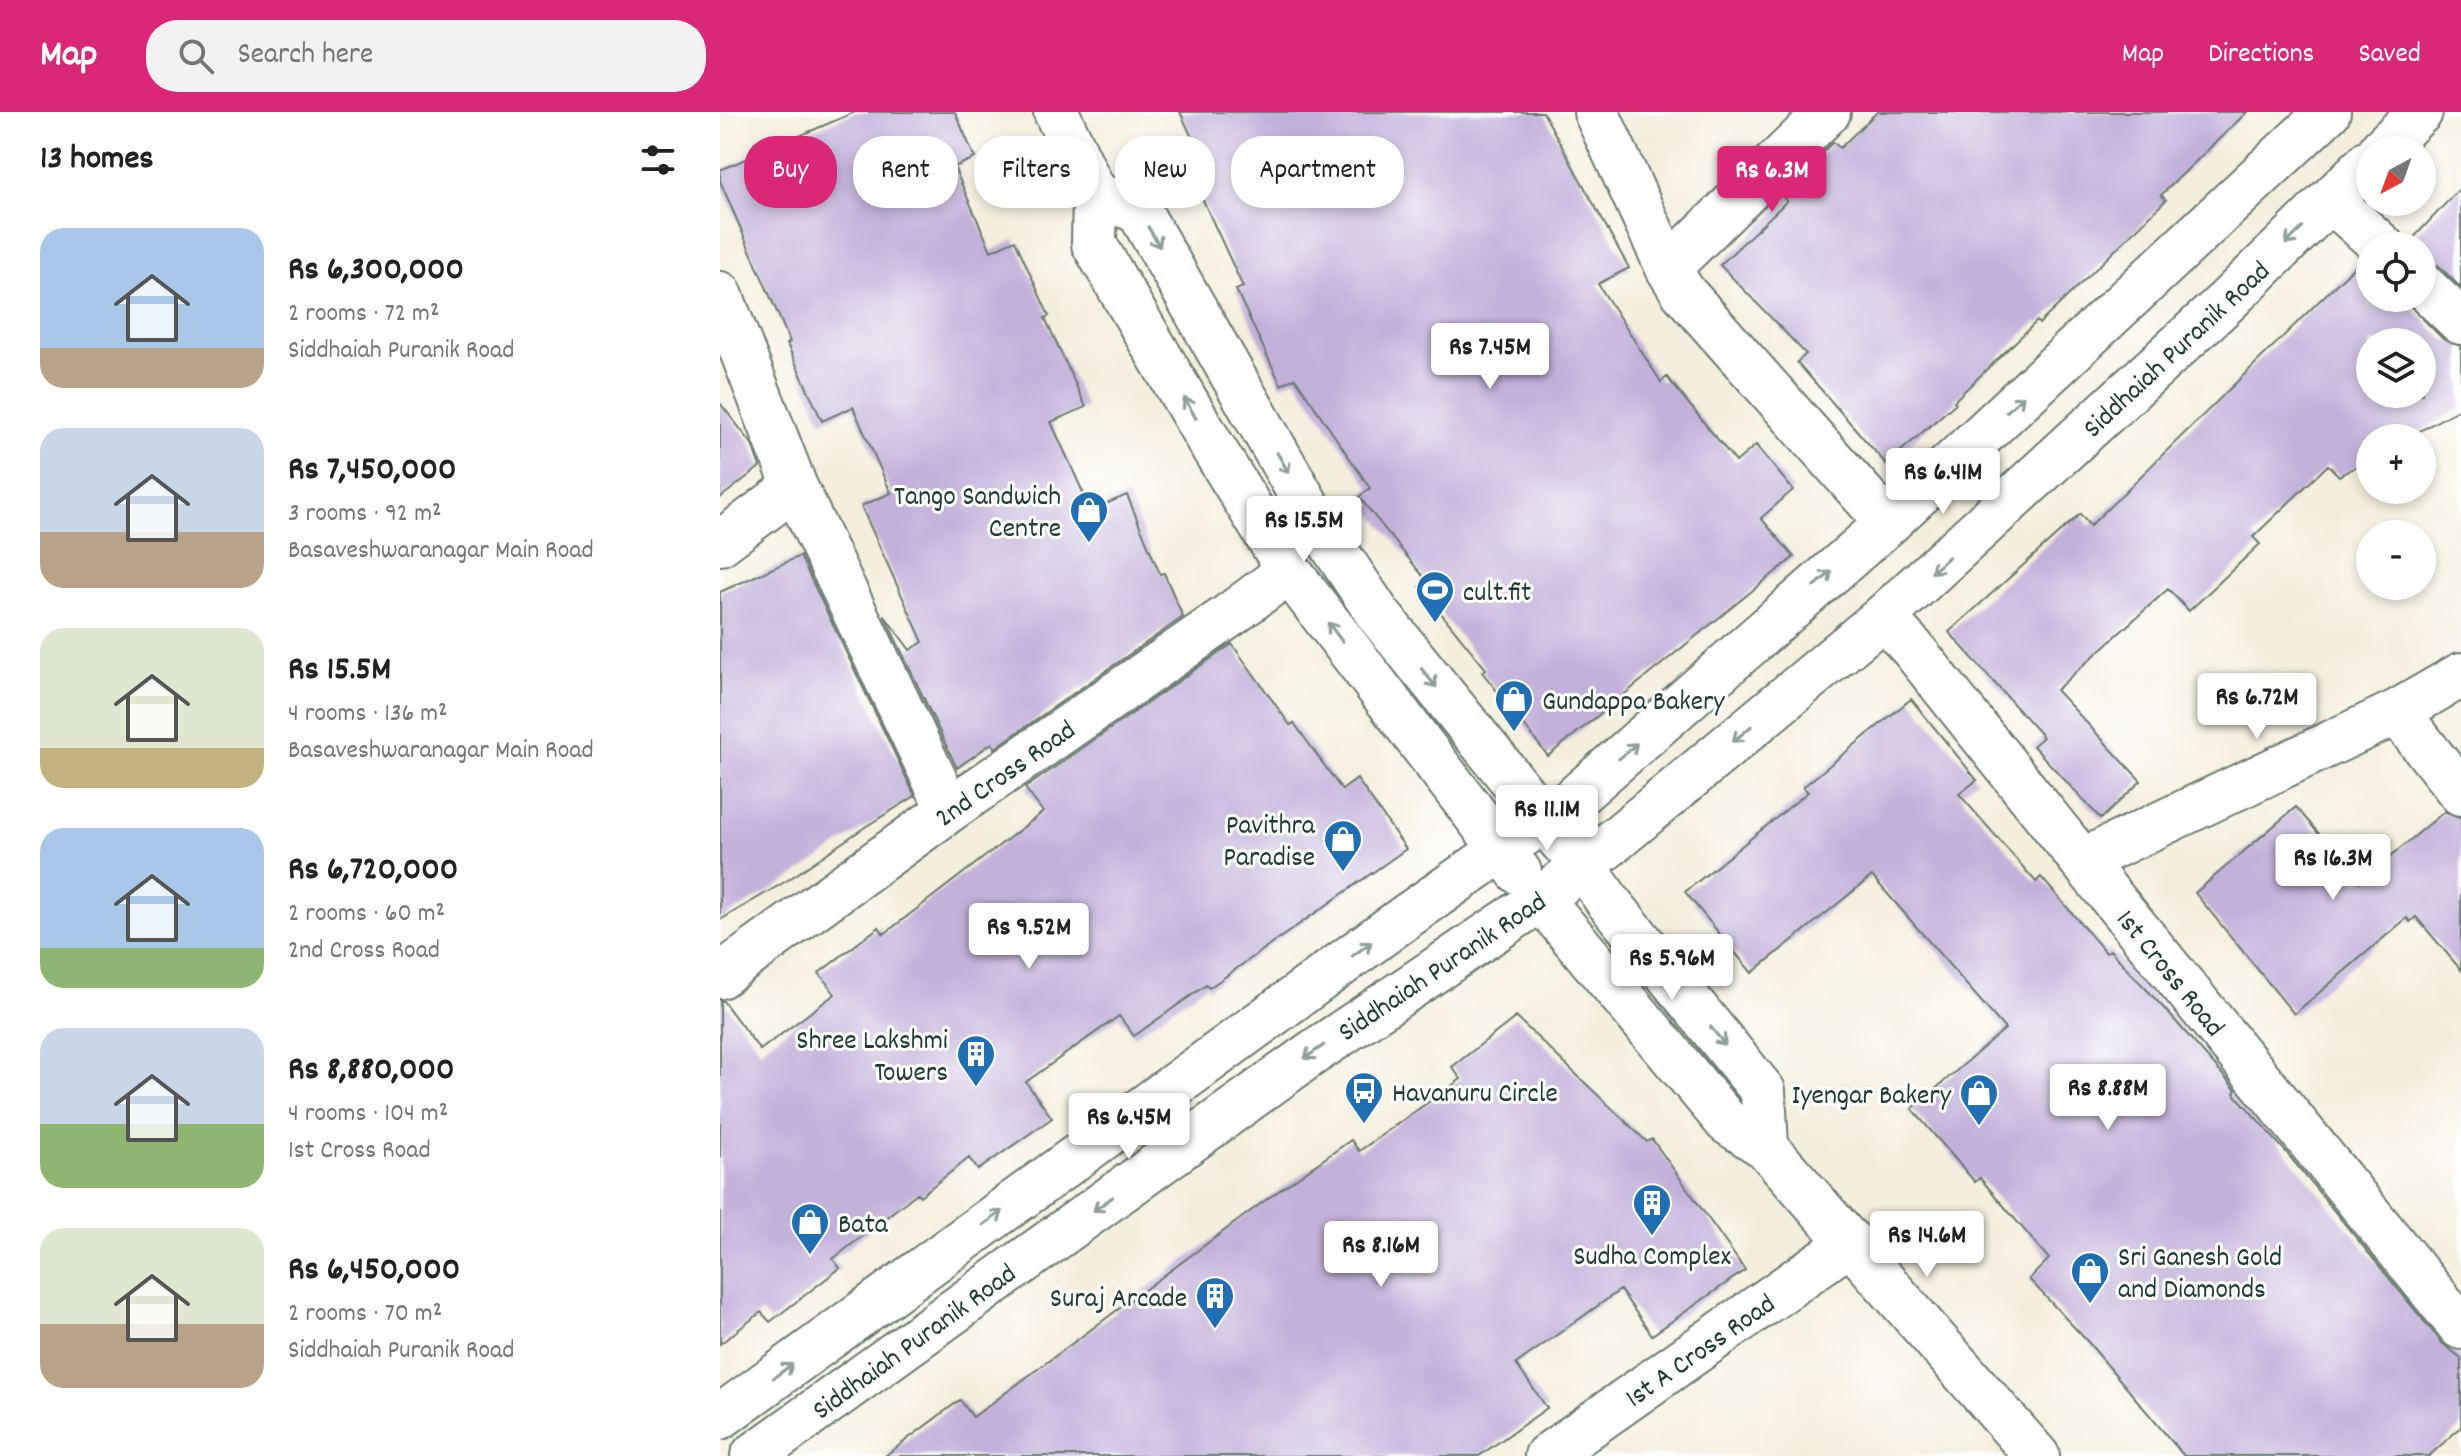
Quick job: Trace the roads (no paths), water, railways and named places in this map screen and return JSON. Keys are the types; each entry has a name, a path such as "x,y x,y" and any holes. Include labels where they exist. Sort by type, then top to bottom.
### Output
{"main road":[{"path":"1056,112 1067,136"},
{"path":"1596,112 1668,268 1683,292 1888,523"},
{"path":"1668,268 1828,112"},
{"name":"Siddhaiah Puranik Road","path":"720,1417 1570,802 1888,523 2328,112"},
{"path":"2395,136 2420,112"},
{"name":"Siddhaiah Puranik Road","path":"753,1456 1311,1054 1541,899 1883,617 2226,302 2356,175"},
{"path":"1099,196 1139,211 1314,518 1370,602 1763,1091 1766,1147"},
{"path":"2331,200 2366,232"},
{"path":"1095,208 1094,244 1289,571 1500,851 1727,1122 1766,1147 2037,1456"},
{"path":"720,294 795,487 949,810"},
{"path":"2436,298 2461,322"},
{"path":"720,543 795,487"},
{"name":"2nd Cross Road","path":"720,976 949,810 1289,571"},
{"name":"1st Cross Road","path":"1883,617 1913,649 2461,1327"},
{"path":"2082,861 2397,712 2461,675"},
{"path":"2397,712 2461,793"},
{"name":"1st A Cross Road","path":"1547,1456 1851,1242"}],"place":[{"name":"Tango Sandwich Centre","path":"1089,544"},
{"name":"cult.fit","path":"1435,624"},
{"name":"Gundappa Bakery","path":"1514,733"},
{"name":"Pavithra Paradise","path":"1343,873"},
{"name":"Shree Lakshmi Towers","path":"976,1088"},
{"name":"Havanuru Circle","path":"1364,1125"},
{"name":"Iyengar Bakery","path":"1979,1127"},
{"name":"Sudha Complex","path":"1652,1237"},
{"name":"Bata","path":"810,1256"},
{"name":"Sri Ganesh Gold and Diamonds","path":"2090,1305"},
{"name":"Suraj Arcade","path":"1215,1330"}]}
